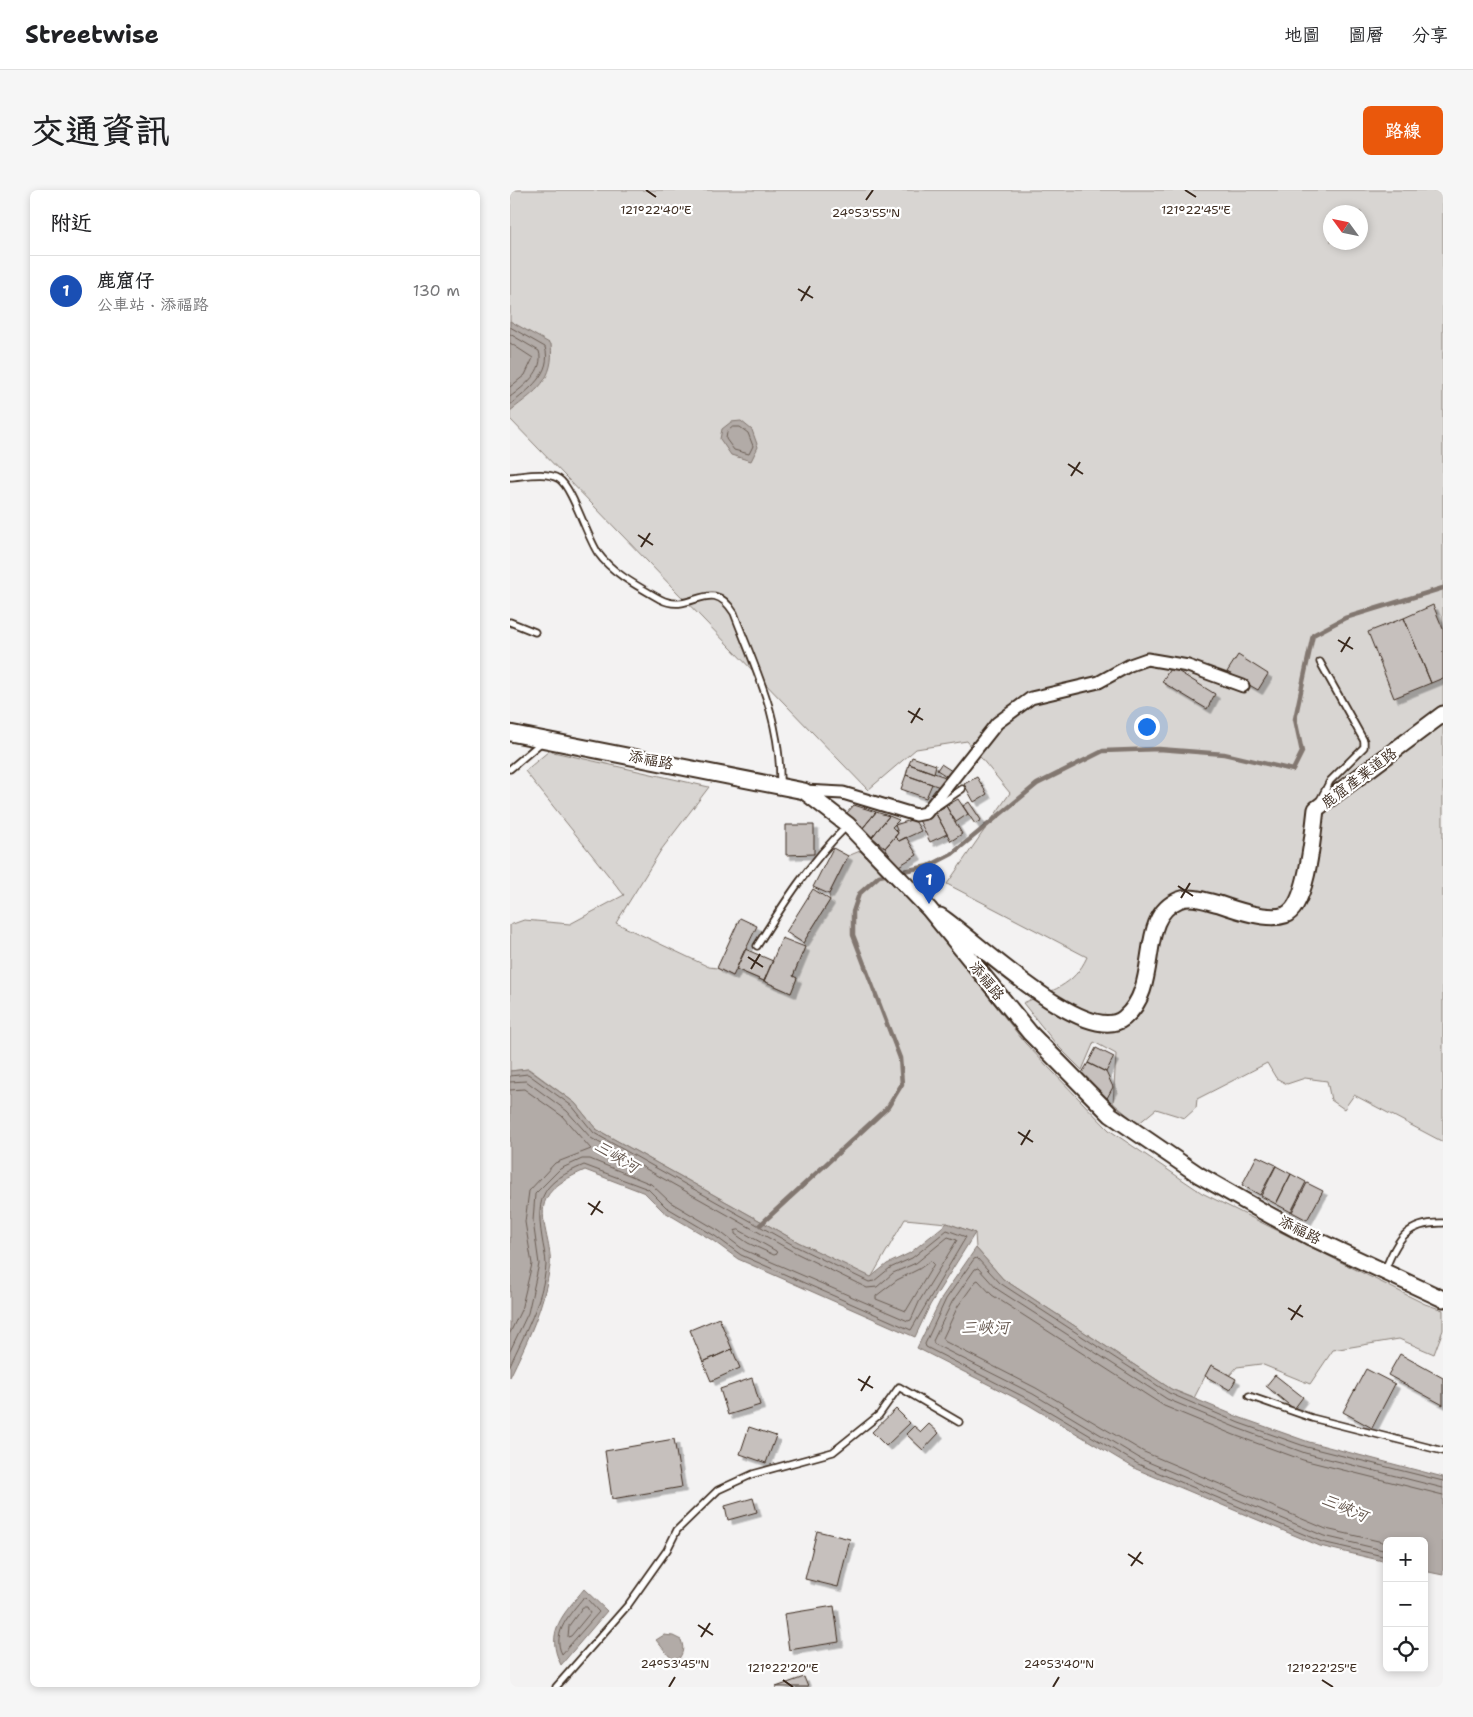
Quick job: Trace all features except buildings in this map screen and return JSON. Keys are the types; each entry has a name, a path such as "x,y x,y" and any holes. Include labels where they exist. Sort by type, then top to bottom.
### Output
{"street":[{"path":"804,791 843,793 916,815 926,813 997,723 1031,698 1099,682 1130,665 1147,659 1188,666 1243,686"},
{"name":"鹿窟產業道路","path":"929,909 958,928 1039,994 1092,1022 1108,1024 1120,1021 1138,1003 1145,987 1152,938 1158,918 1170,905 1186,897 1204,900 1248,913 1272,916 1284,915 1292,911 1302,894 1316,809 1443,714"},
{"name":"添福路","path":"510,733 804,791 848,825 929,909 1030,1033 1111,1115 1198,1175 1310,1237 1443,1299"}],"lane":[{"path":"510,477 549,475 560,479 567,487 585,532 599,555 616,571 646,591 674,603 687,602 715,595 726,600 734,613 769,701 781,761 780,785"},
{"path":"510,622 535,632"},
{"path":"1316,809 1330,781 1364,747 1364,741 1320,662"},
{"path":"510,769 545,740"},
{"path":"926,813 962,789"},
{"path":"757,946 801,878 848,825"},
{"path":"1384,1272 1391,1255 1407,1231 1417,1225 1443,1223"},
{"path":"556,1687 628,1605 667,1550 677,1530 718,1490 753,1474 833,1452 879,1415 899,1388 959,1422"},
{"path":"1249,1396 1312,1418 1443,1451"}],"shaded area":[{"path":"510,190 1443,190 1443,1142 1354,1095 1344,1109 1331,1100 1327,1081 1305,1078 1287,1084 1276,1078 1267,1063 1197,1099 1196,1108 1185,1118 1156,1109 1138,1124 1113,1103 1116,1054 1094,1042 1082,1070 1056,1044 1023,1003 1052,991 1068,981 1082,967 1087,957 947,884 1010,793 967,741 916,749 868,790 510,419"},
{"path":"549,751 709,787 661,850 616,923 709,967 717,968 733,976 736,969 791,993 797,978 793,976 805,947 803,943 830,900 829,894 848,856 860,851 932,925 1025,1043 1109,1130 1202,1193 1425,1304 1443,1310 1443,1330 1434,1354 1399,1339 1333,1350 1310,1384 1261,1364 1237,1367 1230,1375 1211,1365 1194,1398 1171,1389 1003,1279 976,1248 975,1233 947,1223 905,1219 871,1278 798,1242 596,1129 575,1103 529,1069 510,1071 510,925 524,920 570,924 624,895 525,771"}],"water":[{"path":"510,321 551,344 551,356 550,367 542,384 510,411"},
{"path":"741,421 752,430 758,447 751,461 731,455 720,439 722,429 731,422"},
{"path":"528,1069 575,1103 596,1129 798,1242 871,1277 887,1264 910,1253 947,1223 975,1233 930,1305 915,1337 738,1259 712,1240 663,1211 645,1193 585,1170 558,1185 546,1199 543,1214 550,1258 547,1281 534,1323 510,1377 510,1071"},
{"name":"三峽河","path":"976,1248 1003,1279 1171,1389 1241,1418 1309,1442 1443,1477 1443,1575 1428,1572 1428,1537 1383,1537 1383,1561 1320,1546 1136,1469 1027,1404 917,1348 942,1297"},
{"path":"584,1589 607,1611 561,1665 556,1653 556,1633 563,1615"},
{"path":"664,1635 673,1636 681,1640 682,1653 675,1663 656,1640"}],"waterway":[{"path":"898,872 929,866 952,854 1037,784 1103,751 1159,749 1224,754 1293,770 1302,752 1295,719 1313,635 1345,618 1443,588"},
{"path":"760,1225 888,1107 902,1084 900,1058 853,935 853,912 859,894 879,876 891,874"}],"place":[{"name":"鹿窟仔","path":"929,904"}]}
